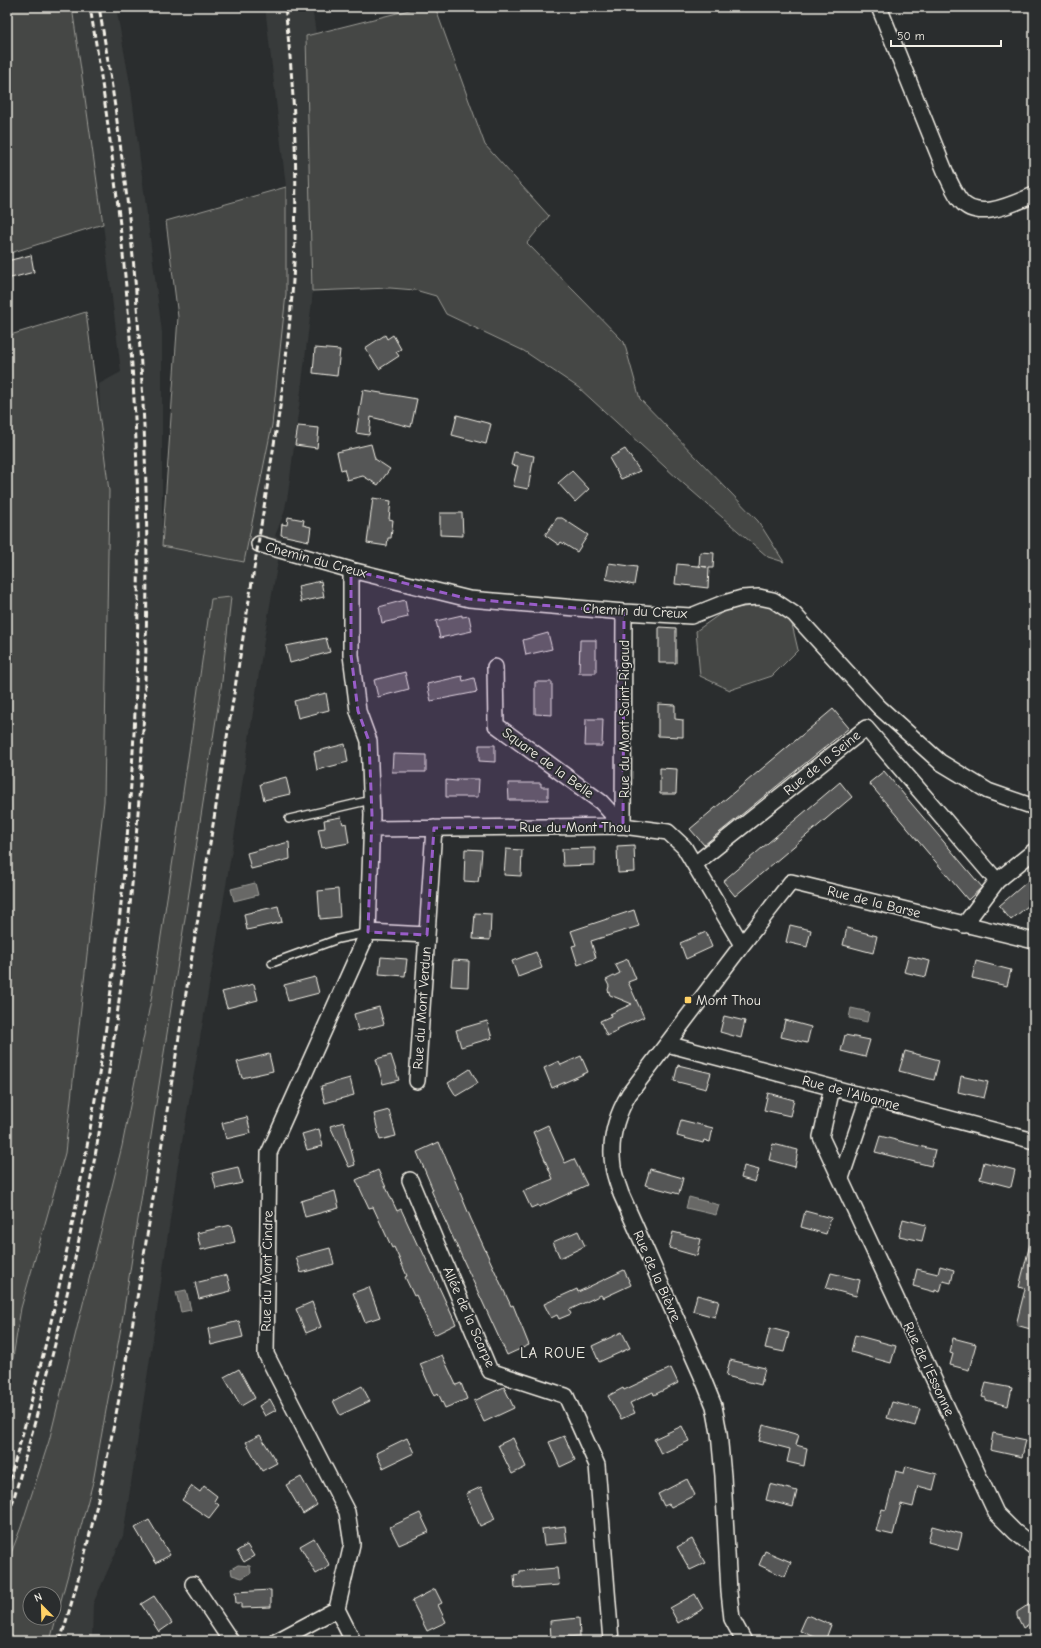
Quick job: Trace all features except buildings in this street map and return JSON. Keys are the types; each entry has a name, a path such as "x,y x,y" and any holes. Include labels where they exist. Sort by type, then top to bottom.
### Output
{"street":[{"path":"879,7 947,176 961,202 975,210 996,210 1034,195"},
{"name":"Chemin du Creux","path":"259,544 351,570 469,598 624,612 691,616 721,604 742,598 759,597 773,600 794,614 879,707 940,762 988,791 1034,807"},
{"name":"Rue du Mont Cindre","path":"337,1609 352,1544 347,1512 266,1354 269,1153 368,932 371,829 369,741 358,711 351,655 351,570"},
{"name":"Rue du Mont Saint-Rigaud","path":"623,826 624,612"},
{"name":"Square de la Belle","path":"495,667 496,725 601,802 623,826"},
{"name":"Rue de la Seine","path":"695,864 866,728 997,881"},
{"name":"Rue du Mont Thou","path":"371,829 623,826 668,832 684,847 742,945"},
{"name":"Rue du Mont Verdun","path":"417,1081 434,828"},
{"path":"964,925 997,881 1034,850"},
{"name":"Rue de la Barse","path":"742,945 791,882 1034,941"},
{"path":"368,932 427,935"},
{"name":"Rue de la Bièvre","path":"742,945 629,1094 620,1109 614,1126 612,1146 613,1167 621,1194 714,1406 719,1433 723,1476 729,1592 732,1619 744,1641"},
{"name":"Rue de l'Albanne","path":"667,1044 1034,1141"},
{"name":"Rue de l'Essonne","path":"832,1088 822,1137 996,1513 1015,1532 1034,1547"},
{"path":"841,1178 868,1098"},
{"name":"Allée de la Scarpe","path":"410,1180 490,1371 566,1396 591,1450 597,1465 611,1641"},
{"path":"193,1584 231,1641"},
{"path":"277,1641 337,1609 353,1641"}],"lane":[{"path":"289,819 371,800"},
{"path":"272,964 338,939 368,932"}],"highlighted area":[{"path":"351,570 469,599 624,612 623,826 434,828 427,935 368,932 372,815 369,741 358,711 351,655"}],"shaded area":[{"path":"7,7 72,7 103,224 7,254"},
{"path":"72,7 116,7 131,89 162,332 162,546 244,562 272,425 286,294 286,187 265,7 312,7 318,47 317,198 312,301 301,391 288,494 284,513 275,536 282,539 266,627 215,952 177,1171 123,1536 93,1604 92,1641 7,1641 7,1288 105,592 99,384 121,372 103,224"},
{"path":"421,7 435,7 485,145 549,216 527,243 624,342 640,399 758,521 784,562 768,557 677,478 579,388 524,351 446,314 436,296 415,290 390,288 312,291 306,36"},
{"path":"286,187 286,294 272,425 244,562 162,546 178,317 166,221"},
{"path":"86,312 109,491 104,801 65,1153 21,1308 7,1395 7,336"},
{"path":"231,597 222,681 122,1322 93,1482 62,1597 62,1586 22,1586 22,1626 54,1626 50,1641 7,1641 7,1564 21,1527 49,1441 122,1146 151,1000 211,599"},
{"path":"768,604 791,620 798,650 772,676 730,690 700,676 696,631 727,609"},
{"path":"255,883 258,895 234,901 231,889"},
{"path":"851,1008 869,1012 867,1022 849,1018"},
{"path":"689,1197 719,1205 716,1215 686,1208"},
{"path":"186,1290 191,1310 181,1312 176,1292"},
{"path":"238,1565 250,1566 251,1573 242,1578 232,1575 231,1569"}],"railway":[{"path":"7,1489 42,1361 71,1231 95,1101 114,970 127,838 135,706 138,573 136,441 130,332 114,169 90,7"},
{"path":"7,1522 51,1359 71,1277 88,1194 107,1086 122,977 134,868 142,758 146,649 147,539 144,430 138,320 123,163 99,7"},
{"path":"60,1641 85,1555 105,1468 138,1292 280,407 292,295 296,187 292,79 285,7"}],"place":[{"name":"Mont Thou","path":"688,1000"}],"district":[{"name":"LA ROUE","path":"553,1353"}]}
